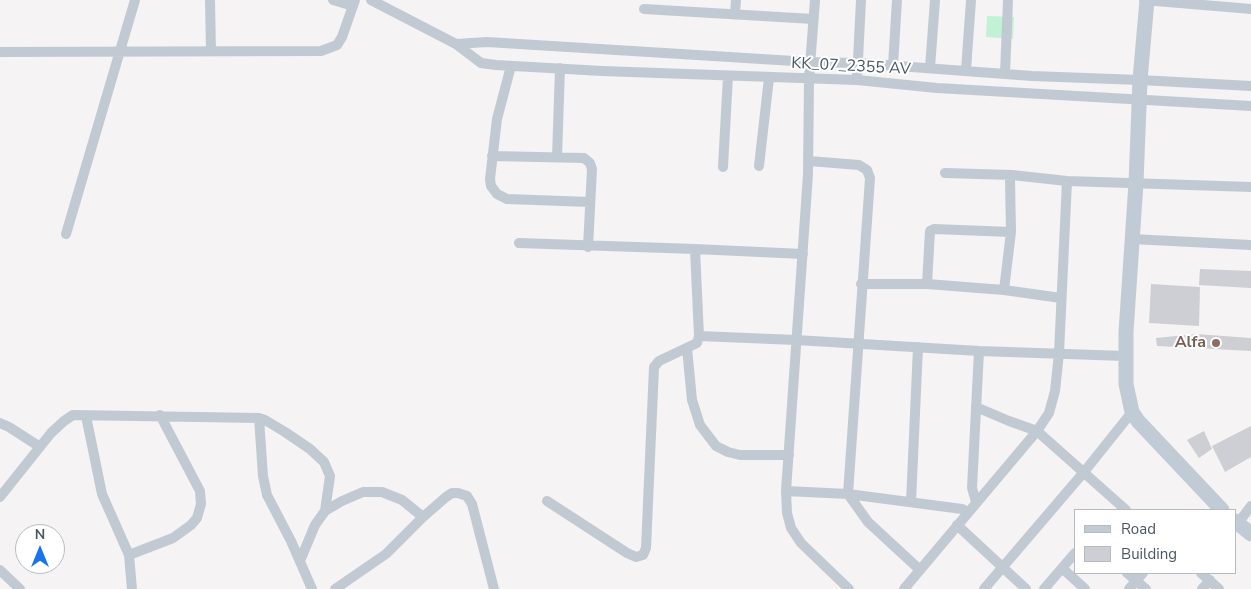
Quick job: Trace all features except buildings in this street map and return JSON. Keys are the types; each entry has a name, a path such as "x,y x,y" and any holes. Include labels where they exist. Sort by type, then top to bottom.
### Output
{"street":[{"path":"66,234 135,0"},
{"path":"210,0 211,51"},
{"path":"0,52 321,51 337,44 342,37 354,3 333,0"},
{"name":"KK_07_2355 AV","path":"370,0 384,3 456,44 481,63 769,78 857,80 937,88 1251,106"},
{"path":"735,14 736,0"},
{"path":"815,0 809,79 809,161 786,491 787,513 791,528 801,543 849,589"},
{"path":"857,80 861,0"},
{"path":"893,66 897,0"},
{"path":"930,68 935,0"},
{"path":"966,70 971,0"},
{"path":"1005,74 1008,0"},
{"path":"1221,509 1144,428 1132,412 1126,384 1125,356 1136,183 1140,80 1146,0 1251,9"},
{"path":"644,9 814,19"},
{"name":"KK_07_2355 AV","path":"456,44 487,42 810,62 858,63 1005,74 1251,86"},
{"path":"511,66 497,119 492,156 491,186 497,194 507,199 590,202"},
{"path":"558,157 560,68"},
{"path":"723,167 728,76"},
{"path":"759,166 769,78"},
{"path":"492,156 584,158 590,162 592,169 588,247"},
{"path":"809,161 859,165 866,170 870,178 861,284 848,494 868,522 920,570"},
{"path":"946,173 1012,175 1067,181 1251,187"},
{"path":"1004,290 1011,232 1010,179 1012,175"},
{"path":"904,589 1050,413 1056,391 1059,353 1067,181"},
{"path":"928,284 930,231 934,229 1011,232"},
{"path":"1132,239 1251,245"},
{"path":"519,244 696,248 803,254"},
{"path":"548,501 627,553 636,557 643,555 646,548 654,367 659,361 697,343 699,336 696,248"},
{"path":"861,284 928,284 1004,290 1061,298"},
{"path":"699,336 979,351 1125,356"},
{"path":"911,502 918,347"},
{"path":"687,348 692,400 700,425 716,446 740,455 789,455"},
{"path":"976,502 972,488 979,351"},
{"path":"976,407 1037,431 1084,472 1119,508"},
{"path":"984,589 1084,472 1132,412"},
{"path":"0,497 40,447 64,421 73,415 259,418 285,432 310,449 324,462 330,476 326,511"},
{"path":"129,555 173,538 191,525 197,518 201,504 200,491 160,415"},
{"path":"86,416 102,494 129,555 132,589"},
{"path":"259,418 263,476 267,495 312,589"},
{"path":"0,423 40,447"},
{"path":"786,491 848,494 968,512"},
{"path":"300,561 315,526 326,511 342,501 363,492 382,492 402,500 423,517"},
{"path":"335,589 386,554 423,517 452,493 467,496 472,504 494,589"},
{"path":"1251,506 1236,522 1251,534"},
{"path":"957,525 1026,589"},
{"path":"1044,589 1074,554"},
{"path":"1062,568 1085,589"},
{"path":"0,570 19,589"},
{"path":"1202,574 1220,589"},
{"path":"1202,589 1210,580"},
{"path":"1136,581 1146,589"}],"green space":[{"path":"987,16 1014,17 1013,39 986,37"}],"place":[{"name":"Alfa","path":"1216,343"}]}
